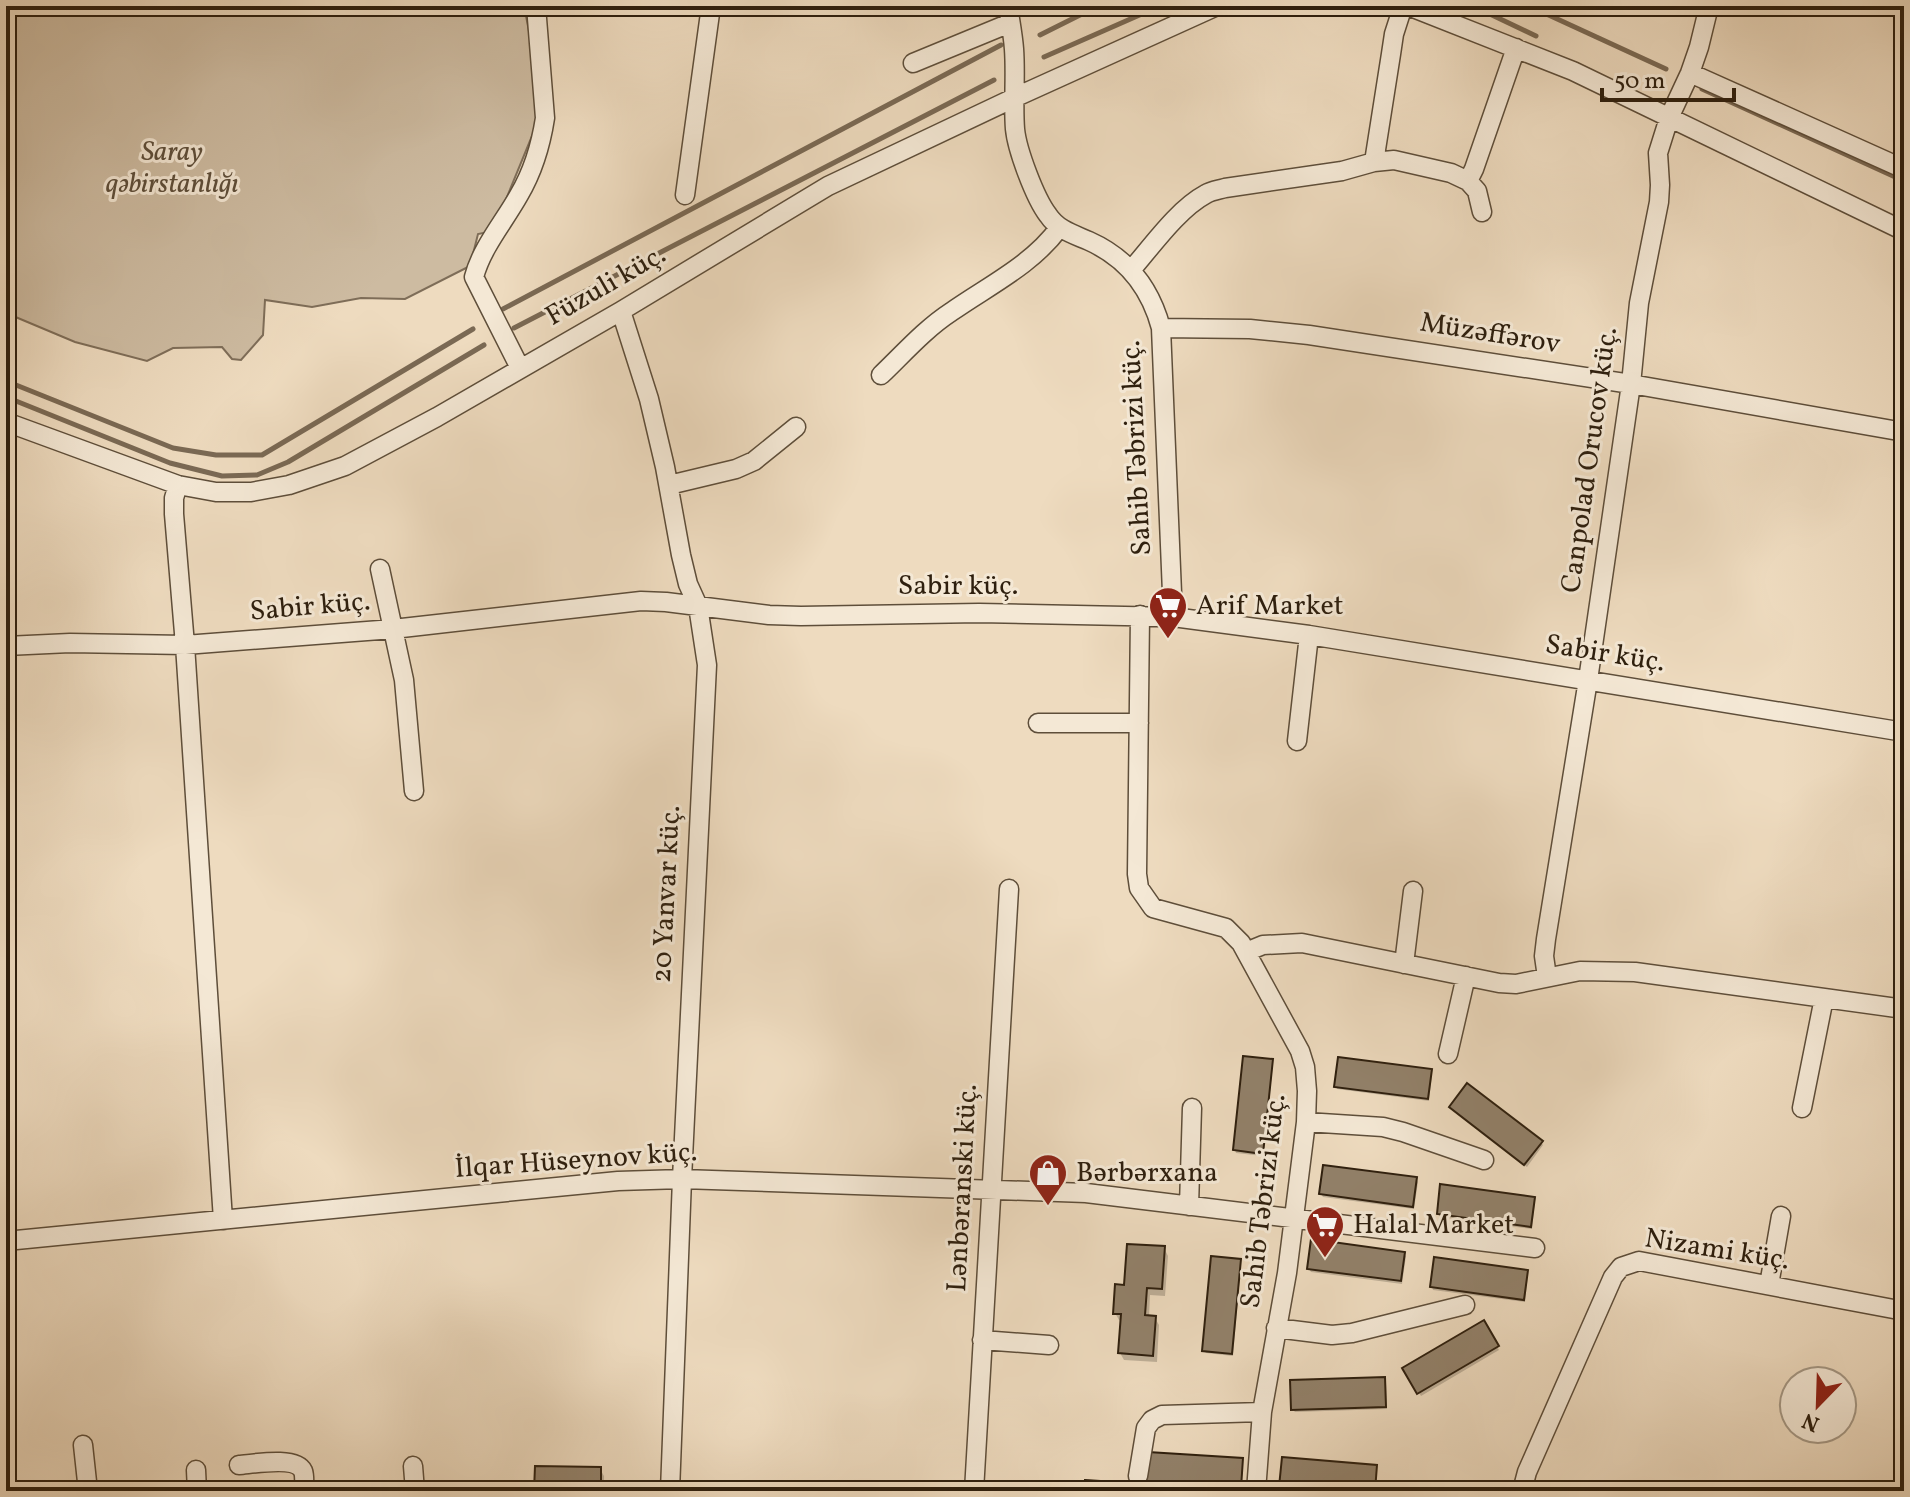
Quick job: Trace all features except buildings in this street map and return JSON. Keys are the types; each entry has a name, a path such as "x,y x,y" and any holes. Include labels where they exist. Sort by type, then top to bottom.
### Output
{"street":[{"path":"520,368 474,277 484,252 521,193 543,133 545,118 536,6"},
{"path":"685,195 711,6"},
{"name":"Füzuli küç.","path":"6,422 178,485 216,492 251,492 289,485 345,466 621,311 828,186 1217,6"},
{"path":"1374,162 1392,44 1406,6 1573,71 1904,231"},
{"name":"Canpolad Orucov küç.","path":"1547,977 1544,956 1546,939 1588,680 1631,384 1639,303 1659,202 1658,153 1669,118 1690,73 1709,6"},
{"path":"881,375 948,313 1032,258 1059,228 1048,216 1019,150 1015,131 1014,47 1009,15 913,63"},
{"path":"1468,181 1516,48"},
{"path":"1690,73 1904,169"},
{"path":"1132,269 1173,222 1207,194 1225,188 1342,171 1374,162 1394,160 1451,173 1468,181 1477,191 1482,212"},
{"name":"Sahib Təbrizi küç.","path":"1059,228 1113,253 1132,269 1157,314 1161,328 1173,617"},
{"name":"20 Yanvar küç.","path":"621,311 649,399 681,555 688,584 698,606 707,665 670,1491"},
{"name":"Müzəffərov","path":"1161,328 1250,329 1309,335 1631,384 1904,432"},
{"path":"669,485 736,469 754,461 796,427"},
{"path":"178,485 174,514 223,1220"},
{"path":"380,569 404,680 414,791"},
{"name":"Sabir küç.","path":"6,646 70,643 185,645 393,629 641,601 801,616 979,613 1140,615 1309,635 1904,732"},
{"name":"Sahib Təbrizi küç.","path":"1140,615 1139,888 1153,908 1226,928 1241,943 1300,1051 1305,1067 1306,1122 1284,1295 1262,1412 1256,1491"},
{"path":"1297,741 1309,635"},
{"path":"1038,723 1139,723"},
{"name":"Lənbəranski küç.","path":"974,1491 1009,889"},
{"path":"1404,964 1413,891"},
{"path":"1246,952 1263,945 1302,943 1499,983 1516,984 1580,971 1635,972 1904,1009"},
{"path":"1448,1054 1466,976"},
{"path":"1802,1108 1824,998"},
{"path":"1189,1206 1192,1108"},
{"path":"1306,1122 1383,1127 1484,1160"},
{"name":"İlqar Hüseynov küç.","path":"6,1241 618,1181 682,1179 1086,1193 1535,1248"},
{"path":"1769,1285 1781,1216"},
{"name":"Nizami küç.","path":"1522,1491 1527,1472 1613,1277 1630,1262 1639,1261 1904,1311"},
{"path":"1276,1328 1332,1335 1352,1333 1465,1305"},
{"path":"982,1340 1049,1345"},
{"path":"1138,1476 1146,1428 1152,1420 1162,1415 1262,1412"},
{"path":"83,1445 88,1491"},
{"path":"239,1465 297,1464 303,1471 304,1491"},
{"path":"413,1466 415,1491"},
{"path":"196,1470 197,1491"}],"green space":[{"name":"Saray qəbirstanlığı","path":"6,6 527,6 526,16 537,72 539,119 493,231 478,234 470,266 405,299 361,298 312,307 265,300 263,335 241,360 232,359 222,347 173,348 147,361 75,342 6,313"}],"waterway":[{"path":"1040,35 1098,6"},
{"path":"1044,57 1160,6"},
{"path":"1473,6 1536,36"},
{"path":"1529,6 1666,69"},
{"path":"503,309 1001,45"},
{"path":"514,328 994,80"},
{"path":"1702,89 1904,181"},
{"path":"6,381 173,448 216,455 262,455 473,329"},
{"path":"6,397 170,463 222,476 257,475 288,462 484,345"}],"place":[{"name":"Arif Market","path":"1168,640"},
{"name":"Bərbərxana","path":"1048,1207"},
{"name":"Halal Market","path":"1325,1259"}]}
